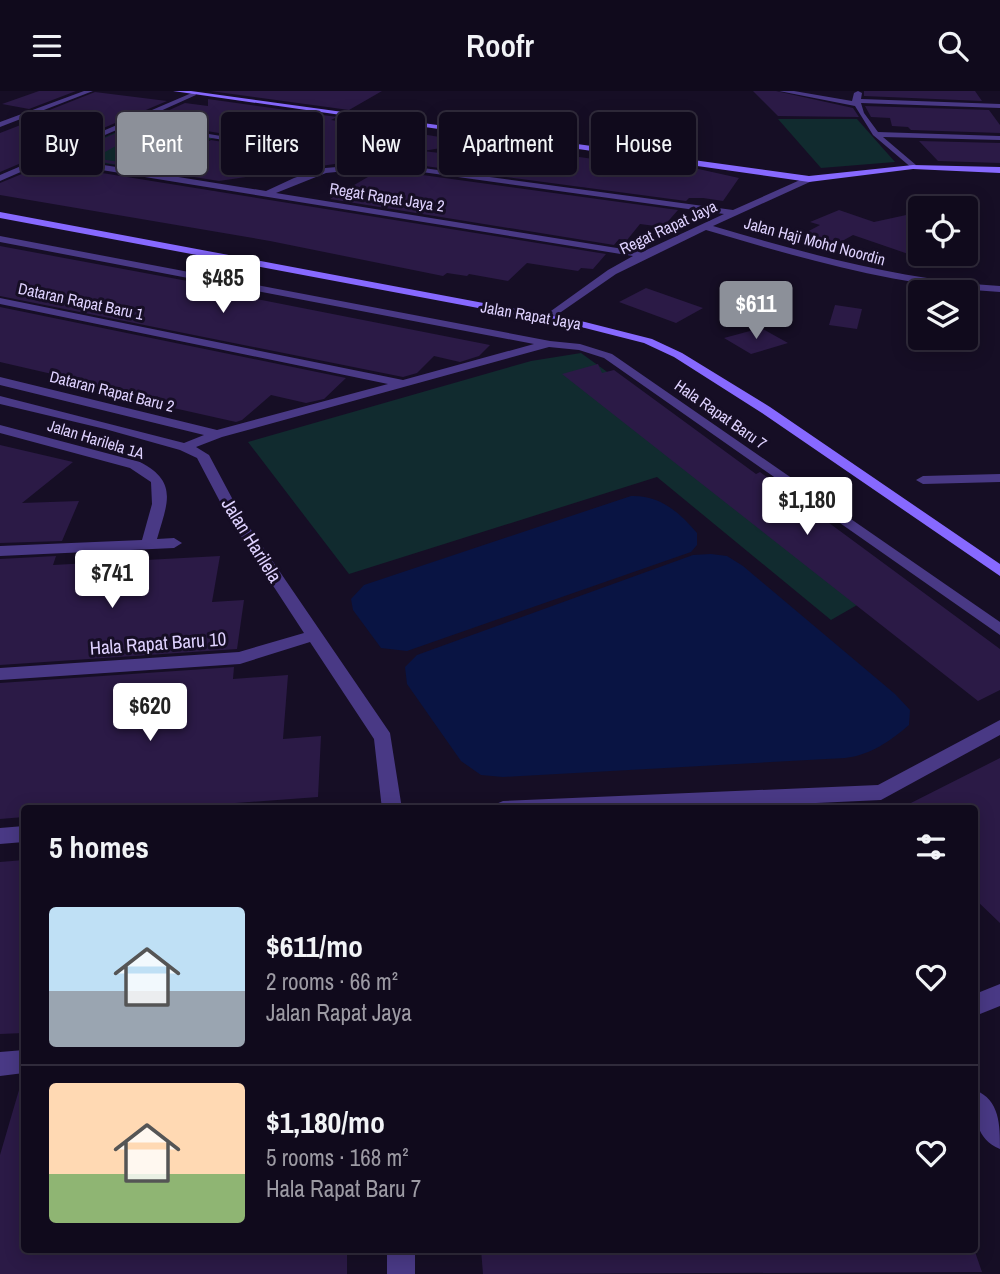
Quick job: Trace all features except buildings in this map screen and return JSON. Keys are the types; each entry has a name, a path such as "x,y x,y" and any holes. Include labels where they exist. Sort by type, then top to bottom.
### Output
{"street":[{"path":"0,125 90,91"},
{"path":"176,91 809,179 913,167 1000,170"},
{"path":"782,91 856,102 1000,106"},
{"path":"860,91 856,102 866,124 913,167"},
{"path":"152,112 194,93"},
{"path":"876,134 1000,138"},
{"path":"268,194 304,175 351,166 386,165 734,213"},
{"path":"0,178 21,168"},
{"name":"Regat Rapat Jaya 2","path":"103,168 643,255"},
{"name":"Regat Rapat Jaya","path":"548,318 612,271 809,179"},
{"name":"Jalan Rapat Jaya","path":"0,215 548,318 620,332 648,341 678,355 766,410 1000,571"},
{"name":"Jalan Haji Mohd Noordin","path":"706,227 836,266 901,279 966,288 1000,289"},
{"name":"Jalan Rapat Jaya","path":"0,239 550,344"},
{"name":"Dataran Rapat Baru 1","path":"0,301 402,383"},
{"path":"185,447 217,434 550,344"},
{"name":"Hala Rapat Baru 7","path":"550,344 580,347 608,356 1000,631"},
{"name":"Dataran Rapat Baru 2","path":"0,381 217,434"},
{"name":"Jalan Harilela","path":"0,400 185,447 202,456 234,515 383,738 391,805"},
{"path":"0,428 31,407"},
{"name":"Jalan Harilela 1A","path":"0,428 135,465 152,475 160,484 159,502 148,544"},
{"path":"923,480 1000,478"},
{"path":"0,551 174,543"},
{"name":"Hala Rapat Baru 10","path":"0,674 240,658 315,635"},
{"path":"592,805 881,792 1000,727"},
{"path":"0,836 21,834"},
{"path":"978,1004 1000,995"},
{"path":"0,1064 21,1062"},
{"path":"978,1106 1000,1136"},
{"path":"401,1253 401,1274"}],"green space":[{"path":"778,119 857,119 895,162 821,168"},
{"path":"117,132 117,165 103,163 103,138"},
{"path":"581,353 897,582 831,620 657,477 349,574 248,442 531,361"}],"shaded area":[{"path":"631,496 651,498 668,506 697,533 697,545 691,552 407,651 381,648 353,610 351,599 364,585"},
{"path":"693,555 727,556 743,566 895,694 910,710 909,725 880,746 845,758 503,777 481,775 461,761 407,684 405,667 417,655"}]}
